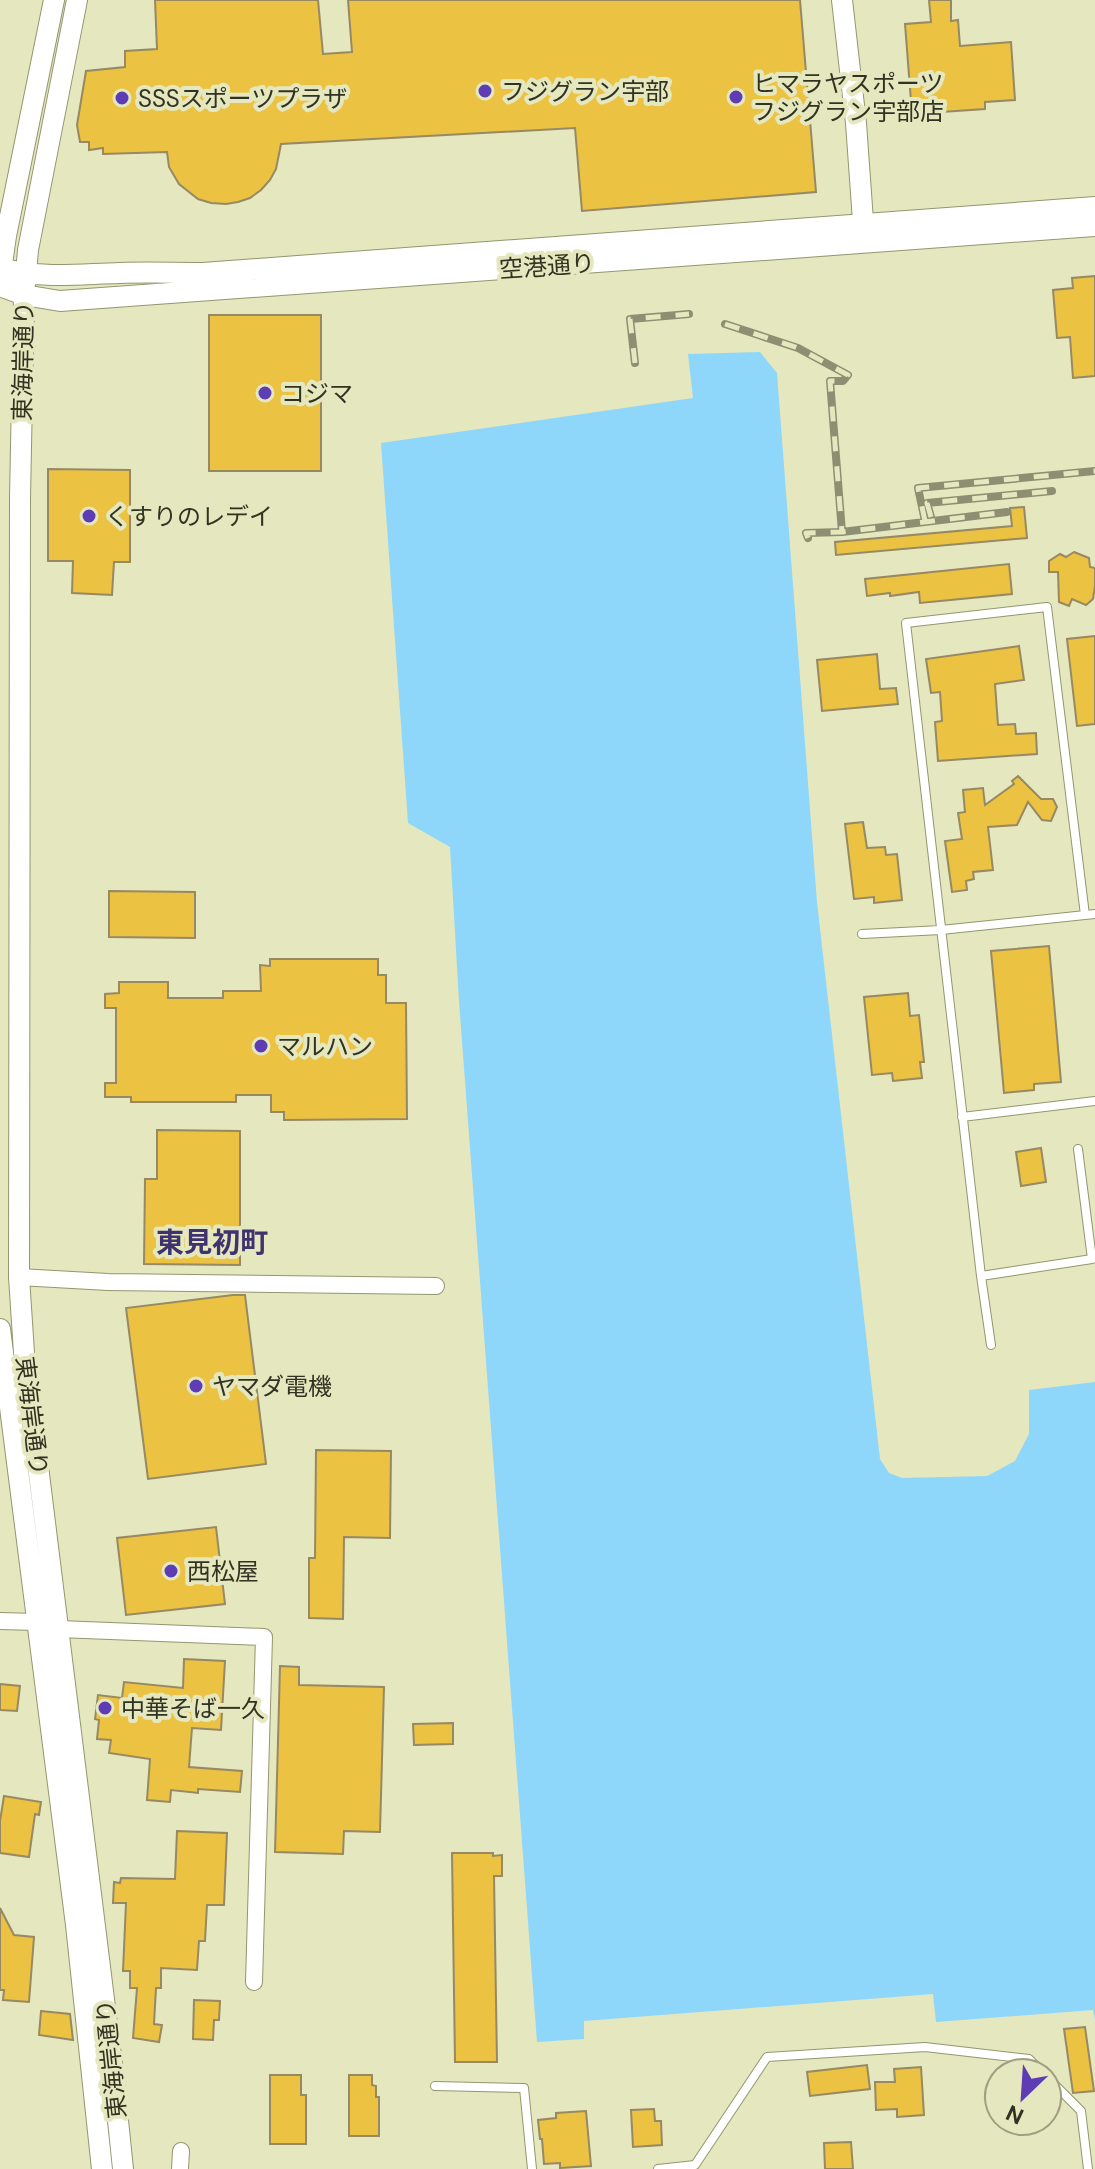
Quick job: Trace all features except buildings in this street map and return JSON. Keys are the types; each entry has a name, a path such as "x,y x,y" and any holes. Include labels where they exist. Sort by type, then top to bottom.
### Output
{"street":[{"path":"54,0 0,275 203,273 864,233 1095,207"},
{"name":"東海岸通り","path":"77,0 30,241 24,295 20,498 19,1277 20,1317 123,2169"},
{"path":"842,0 864,233"},
{"name":"空港通り","path":"0,275 24,295 60,301 864,233 1095,226"},
{"path":"19,1277 108,1282 436,1286"},
{"name":"東海岸通り","path":"0,1329 76,1925 102,2169"},
{"path":"0,1621 37,1622 59,1629 264,1637 254,1982"},
{"path":"180,2169 181,2151"}],"lane":[{"path":"862,934 941,930 1090,914 1047,607 906,623 941,930 962,1117 991,1345"},
{"path":"962,1117 1095,1101"},
{"path":"981,1276 1092,1259 1092,1238 1078,1149"},
{"path":"658,2169 695,2165 767,2057 925,2047 1012,2057"},
{"path":"435,2086 524,2088 532,2169"},
{"path":"1063,2093 1081,2111 1088,2169"}],"water":[{"path":"760,352 777,373 817,902 880,1459 889,1473 902,1478 987,1476 1015,1461 1029,1434 1029,1390 1095,1382 1095,2020 1093,2010 936,2022 933,1994 584,2021 584,2039 537,2042 450,847 408,823 381,443 693,398 688,354"}],"railway":[{"path":"635,363 630,319 689,314"},
{"path":"725,324 798,348 848,375 843,381 830,381 842,532"},
{"path":"925,521 918,488 1095,471"},
{"path":"931,517 927,503 1052,491"},
{"path":"808,538 806,533 842,532 1007,512"}],"place":[{"name":"フジグラン宇部","path":"485,91"},
{"name":"ヒマラヤスポーツ フジグラン宇部店","path":"736,97"},
{"name":"SSSスポーツプラザ","path":"122,98"},
{"name":"コジマ","path":"265,393"},
{"name":"くすりのレデイ","path":"89,516"},
{"name":"マルハン","path":"261,1046"},
{"name":"ヤマダ電機","path":"196,1386"},
{"name":"西松屋","path":"171,1571"},
{"name":"中華そば一久","path":"105,1708"}],"district":[{"name":"東見初町","path":"212,1242"}]}
